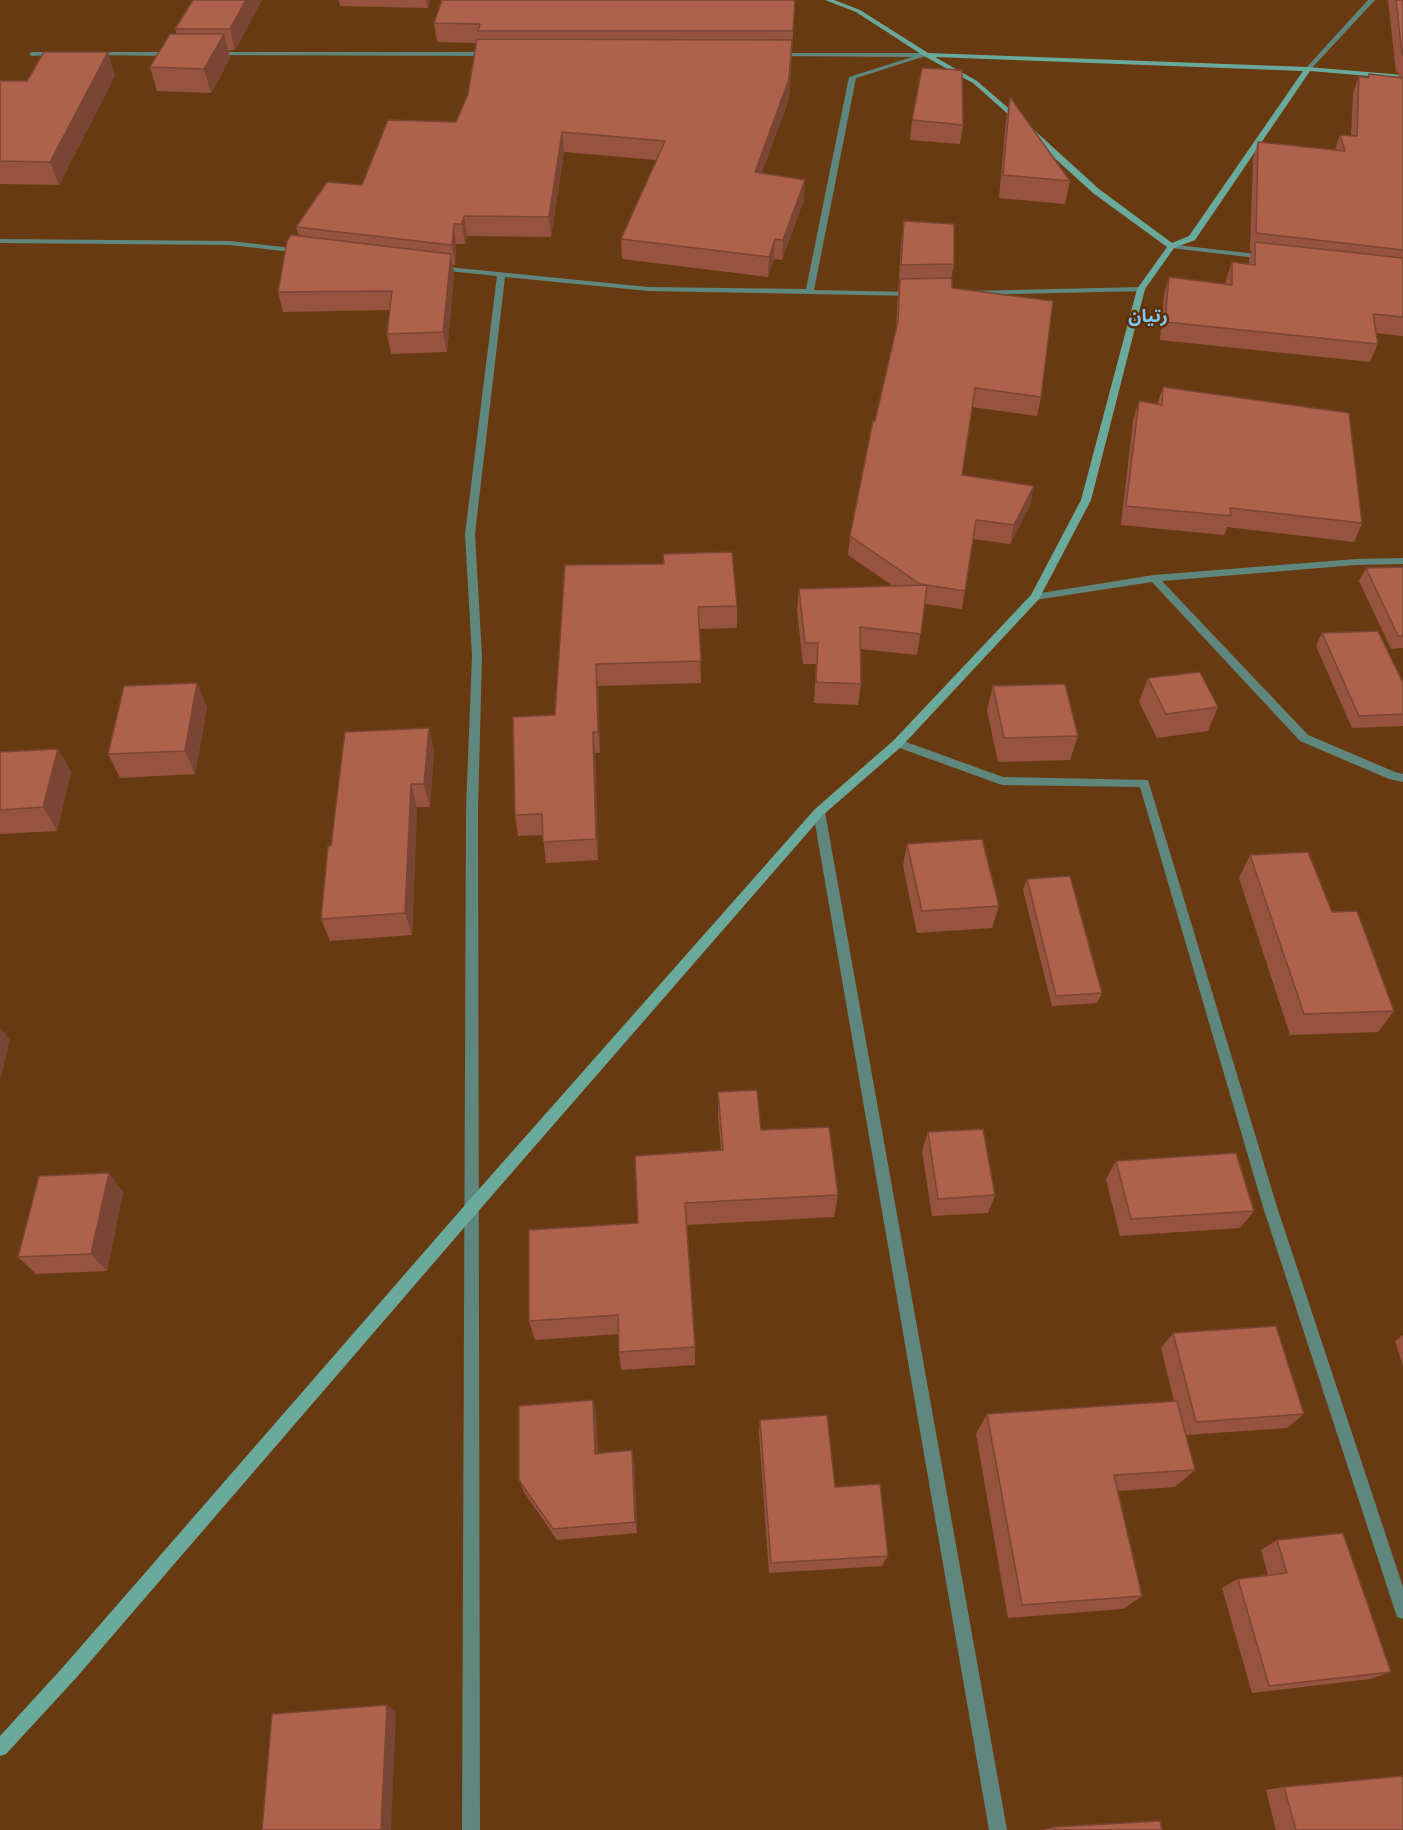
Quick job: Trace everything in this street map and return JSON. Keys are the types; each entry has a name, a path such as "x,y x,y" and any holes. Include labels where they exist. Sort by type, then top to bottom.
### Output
{"street":[{"path":"828,0 858,11 926,55 975,82 1095,191 1171,246 1275,258"},
{"path":"0,1748 70,1672 819,812 898,743 1035,597 1086,500 1141,289 1171,246 1192,238 1308,69 1372,0"},
{"path":"32,54 68,54"},
{"path":"80,54 187,54"},
{"path":"199,54 497,54"},
{"path":"771,55 926,55 1308,69 1403,77"},
{"path":"810,291 853,77 926,55"},
{"path":"0,241 230,243 312,253"},
{"path":"430,267 648,289 929,293"},
{"path":"471,1830 472,810 477,656 470,534 501,275"},
{"path":"965,293 1141,289"},
{"path":"1035,597 1154,578 1356,562 1403,561"},
{"path":"1154,578 1304,738 1393,776 1403,778"},
{"path":"898,743 1002,781 1144,783 1270,1207 1403,1611"},
{"path":"819,812 998,1830"}],"building":[{"path":"193,0 246,0 230,29 175,29"},
{"path":"442,0 795,0 793,31 478,31 480,24 434,23"},
{"path":"1396,0 1403,0 1403,55 1402,55"},
{"path":"170,34 224,34 204,69 150,67"},
{"path":"477,39 792,40 789,79 755,172 805,180 783,240 775,239 769,257 621,239 665,141 562,132 549,217 464,216 462,224 454,224 452,245 296,227 327,182 362,185 388,120 456,122 468,94"},
{"path":"44,52 108,52 50,162 0,161 0,81 27,81"},
{"path":"922,68 962,70 963,125 912,120"},
{"path":"1369,74 1403,78 1403,250 1256,233 1258,142 1345,151 1340,135 1357,136 1359,76 1369,78"},
{"path":"1010,97 1070,181 1003,175"},
{"path":"904,221 954,224 954,264 901,265"},
{"path":"291,235 451,254 443,332 387,334 392,291 278,292 287,241"},
{"path":"1255,242 1403,258 1403,317 1373,314 1378,344 1165,322 1169,277 1232,285 1232,262 1255,265"},
{"path":"952,278 952,288 1053,301 1041,397 975,388 962,475 1034,486 1014,525 976,520 965,591 920,584 850,536 873,421 875,421 898,321 900,279"},
{"path":"1163,387 1349,413 1362,523 1230,508 1231,516 1126,506 1139,401 1162,405"},
{"path":"732,552 737,606 698,607 701,661 596,664 598,732 593,732 596,839 543,842 542,814 515,815 513,717 555,715 565,565 664,564 663,554"},
{"path":"1403,567 1403,636 1398,636 1366,568"},
{"path":"927,585 921,634 860,627 861,684 816,682 818,643 805,643 799,589"},
{"path":"1378,631 1403,683 1403,714 1359,716 1322,633"},
{"path":"1200,672 1218,707 1166,714 1148,678"},
{"path":"197,683 185,751 108,754 124,686"},
{"path":"1065,684 1078,736 1004,738 993,686"},
{"path":"429,728 424,784 411,784 405,913 321,919 328,846 331,846 345,732"},
{"path":"58,749 43,807 0,810 0,752"},
{"path":"982,839 999,906 922,911 907,844"},
{"path":"1308,852 1332,912 1357,911 1394,1011 1304,1014 1250,855"},
{"path":"1070,876 1102,993 1056,996 1027,879"},
{"path":"757,1090 761,1130 829,1127 838,1195 685,1203 695,1347 619,1352 618,1315 529,1321 529,1230 638,1223 635,1156 723,1150 718,1092"},
{"path":"983,1129 995,1195 938,1199 928,1132"},
{"path":"1236,1153 1254,1211 1131,1219 1116,1161"},
{"path":"109,1173 91,1254 18,1257 39,1176"},
{"path":"1276,1326 1304,1414 1196,1422 1173,1333"},
{"path":"593,1400 595,1454 632,1450 635,1522 553,1529 519,1480 519,1406"},
{"path":"1177,1401 1195,1470 1114,1475 1142,1596 1022,1605 987,1414"},
{"path":"827,1415 835,1487 880,1484 888,1556 771,1563 760,1420"},
{"path":"1343,1533 1391,1672 1269,1686 1238,1579 1287,1573 1277,1540"},
{"path":"387,1705 381,1830 262,1830 272,1714"},
{"path":"1403,1776 1403,1830 1296,1830 1284,1787"},
{"path":"1160,1821 1162,1830 1055,1830 1054,1827"}],"district":[{"name":"رتيان","path":"1148,317"}]}
